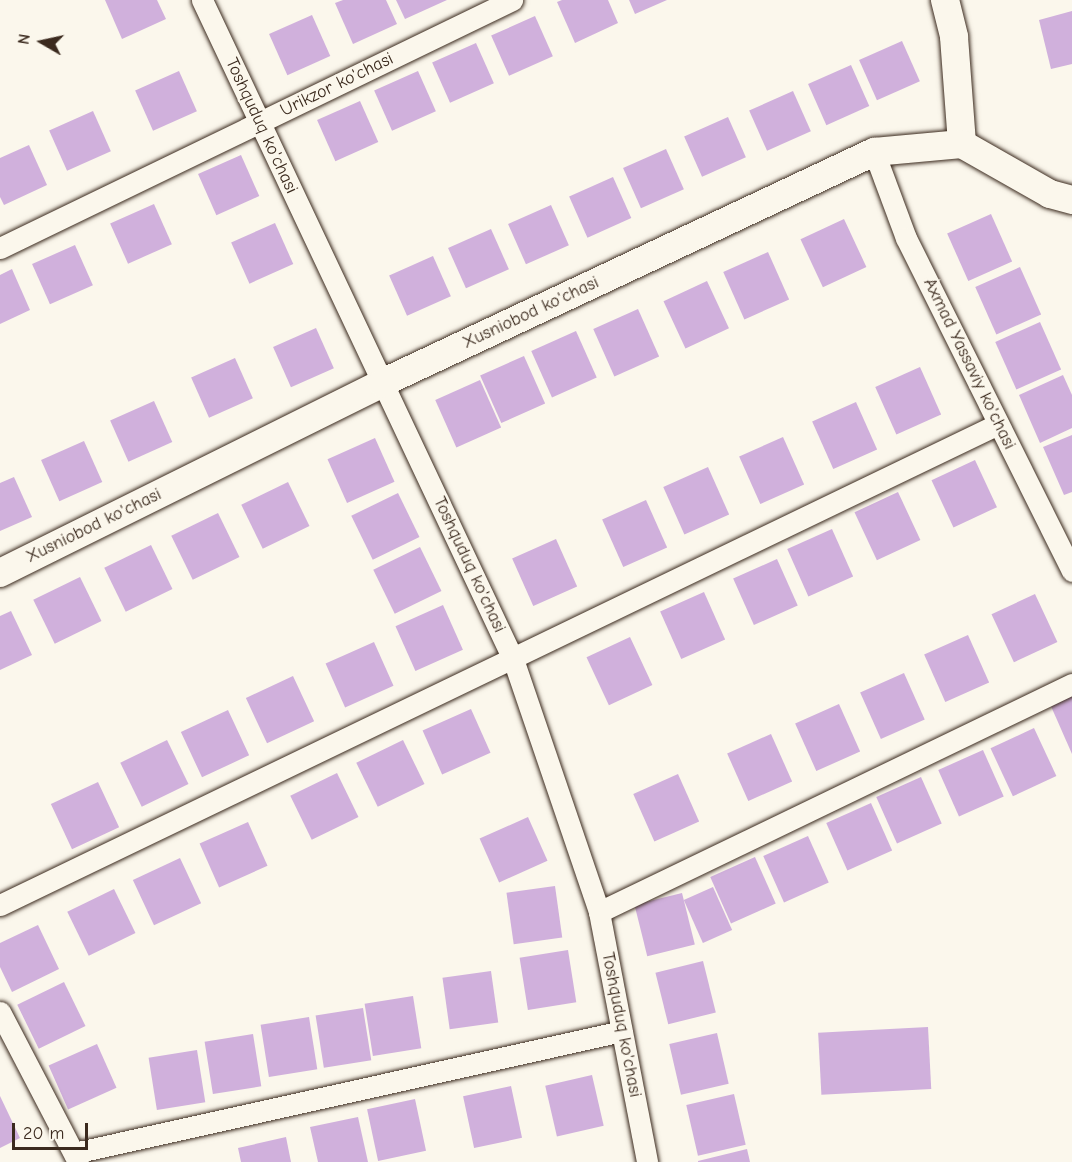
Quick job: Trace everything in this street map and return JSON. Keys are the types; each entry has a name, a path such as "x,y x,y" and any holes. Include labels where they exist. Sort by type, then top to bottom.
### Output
{"street":[{"name":"Toshquduq ko'chasi","path":"202,0 513,659 599,912 647,1162"},
{"name":"Urikzor ko'chasi","path":"0,248 512,0"},
{"path":"945,0 954,37 962,144 1050,194 1072,200"},
{"name":"Xusniobod ko'chasi","path":"0,573 382,383 874,152 962,144"},
{"name":"Axmad Yassaviy ko'chasi","path":"874,152 906,238 1072,571"},
{"path":"0,905 998,424"},
{"path":"599,912 1072,684"},
{"path":"0,1012 76,1158 622,1031"}],"building":[{"path":"105,0 157,0 166,19 122,39"},
{"path":"343,0 386,0 397,24 353,44 335,3"},
{"path":"396,0 447,0 405,19"},
{"path":"562,0 608,0 618,23 575,43 557,2"},
{"path":"629,0 667,0 635,14"},
{"path":"1072,11 1072,64 1051,69 1039,20"},
{"path":"312,15 330,56 287,75 269,34"},
{"path":"535,16 553,56 509,76 491,36"},
{"path":"902,41 920,81 877,100 859,60"},
{"path":"476,43 494,83 450,103 432,63"},
{"path":"851,65 869,106 826,125 808,84"},
{"path":"179,71 197,111 153,131 135,91"},
{"path":"418,71 436,111 392,131 374,91"},
{"path":"793,91 811,131 767,151 749,111"},
{"path":"360,101 378,142 335,161 317,120"},
{"path":"93,111 111,151 67,171 49,131"},
{"path":"728,117 746,157 702,177 684,137"},
{"path":"29,145 47,185 4,205 0,197 0,158"},
{"path":"666,149 684,189 641,208 623,168"},
{"path":"241,155 259,196 216,215 198,174"},
{"path":"613,177 631,218 587,238 569,197"},
{"path":"154,204 172,244 128,264 110,224"},
{"path":"551,205 569,245 526,264 508,224"},
{"path":"991,214 1012,262 968,281 947,234"},
{"path":"844,219 866,267 823,287 800,239"},
{"path":"275,223 293,264 249,284 231,243"},
{"path":"491,229 509,269 466,288 448,248"},
{"path":"75,245 93,285 50,304 32,264"},
{"path":"768,252 789,300 744,319 723,272"},
{"path":"433,256 451,296 407,316 389,276"},
{"path":"1020,267 1041,315 996,334 975,287"},
{"path":"12,269 30,310 0,324 0,275"},
{"path":"707,281 729,328 685,348 663,301"},
{"path":"638,309 659,357 614,376 593,329"},
{"path":"1040,322 1061,370 1016,389 995,342"},
{"path":"316,328 334,368 291,387 273,347"},
{"path":"576,331 597,378 552,398 531,351"},
{"path":"524,356 545,404 501,423 480,376"},
{"path":"235,358 253,398 209,418 191,378"},
{"path":"920,367 941,415 896,434 875,387"},
{"path":"1063,375 1072,395 1072,428 1040,443 1019,395"},
{"path":"480,380 501,428 456,447 435,400"},
{"path":"154,401 172,442 128,462 110,421"},
{"path":"856,402 877,450 833,469 812,422"},
{"path":"1072,435 1072,492 1064,495 1043,447"},
{"path":"783,437 804,485 760,504 739,457"},
{"path":"375,438 395,482 347,503 327,459"},
{"path":"84,441 102,482 59,501 41,460"},
{"path":"975,460 997,507 953,527 931,480"},
{"path":"708,467 729,515 684,534 663,487"},
{"path":"14,477 32,517 0,531 0,483"},
{"path":"288,482 309,526 263,549 241,505"},
{"path":"898,492 920,540 877,560 854,512"},
{"path":"398,493 419,537 373,560 351,516"},
{"path":"646,500 667,548 623,567 602,520"},
{"path":"218,513 239,557 193,580 171,536"},
{"path":"832,529 853,577 808,596 787,549"},
{"path":"556,539 577,587 533,606 512,559"},
{"path":"151,545 172,589 126,612 104,568"},
{"path":"420,547 441,591 395,614 373,570"},
{"path":"777,559 798,606 754,625 733,579"},
{"path":"80,577 101,621 55,644 33,600"},
{"path":"704,592 725,640 681,659 660,612"},
{"path":"1035,594 1057,642 1014,662 991,614"},
{"path":"443,605 463,650 415,671 395,626"},
{"path":"11,611 32,655 0,670 0,616"},
{"path":"968,635 989,683 945,702 924,655"},
{"path":"630,637 652,685 609,705 586,657"},
{"path":"374,642 394,686 345,707 326,664"},
{"path":"904,673 925,720 881,739 860,693"},
{"path":"293,676 314,721 267,743 246,698"},
{"path":"1072,694 1072,754 1050,704"},
{"path":"839,704 860,752 816,771 795,724"},
{"path":"471,709 491,753 442,774 423,731"},
{"path":"228,710 249,755 202,777 181,732"},
{"path":"1034,728 1056,776 1013,796 990,748"},
{"path":"771,734 792,782 748,801 727,754"},
{"path":"167,740 188,784 142,807 120,763"},
{"path":"403,740 424,784 378,807 356,763"},
{"path":"983,750 1004,797 959,817 938,770"},
{"path":"337,773 358,817 312,840 290,796"},
{"path":"678,774 699,822 654,841 633,794"},
{"path":"921,777 942,824 897,844 876,797"},
{"path":"98,782 119,827 72,849 51,804"},
{"path":"871,803 892,851 847,870 826,823"},
{"path":"528,817 548,861 499,882 480,839"},
{"path":"248,822 268,866 219,887 200,844"},
{"path":"808,836 829,883 784,903 763,856"},
{"path":"755,857 776,904 731,924 710,877"},
{"path":"180,858 201,903 154,925 133,880"},
{"path":"555,886 562,937 514,944 506,893"},
{"path":"713,887 732,930 703,943 684,900"},
{"path":"114,889 135,933 89,956 67,912"},
{"path":"682,893 695,944 647,956 634,905"},
{"path":"38,925 59,969 12,992 0,967 0,943"},
{"path":"568,950 576,1002 528,1010 520,958"},
{"path":"703,961 716,1012 668,1024 655,973"},
{"path":"491,971 498,1022 450,1029 442,978"},
{"path":"64,982 85,1026 39,1049 17,1005"},
{"path":"413,996 421,1048 373,1056 365,1004"},
{"path":"363,1008 371,1060 324,1068 316,1016"},
{"path":"309,1017 317,1069 269,1077 261,1025"},
{"path":"928,1027 931,1089 821,1095 818,1033"},
{"path":"717,1033 729,1084 681,1095 669,1044"},
{"path":"253,1034 261,1086 213,1094 205,1042"},
{"path":"97,1044 117,1088 68,1109 49,1066"},
{"path":"197,1050 205,1102 157,1110 149,1058"},
{"path":"592,1075 604,1126 557,1136 545,1086"},
{"path":"511,1086 522,1138 474,1148 463,1096"},
{"path":"734,1094 746,1145 698,1156 686,1105"},
{"path":"0,1096 20,1138 0,1148"},
{"path":"415,1099 426,1151 378,1161 367,1109"},
{"path":"358,1117 368,1162 318,1162 310,1127"},
{"path":"286,1137 291,1162 241,1162 238,1148"},
{"path":"747,1149 750,1162 698,1162 698,1161"}]}
